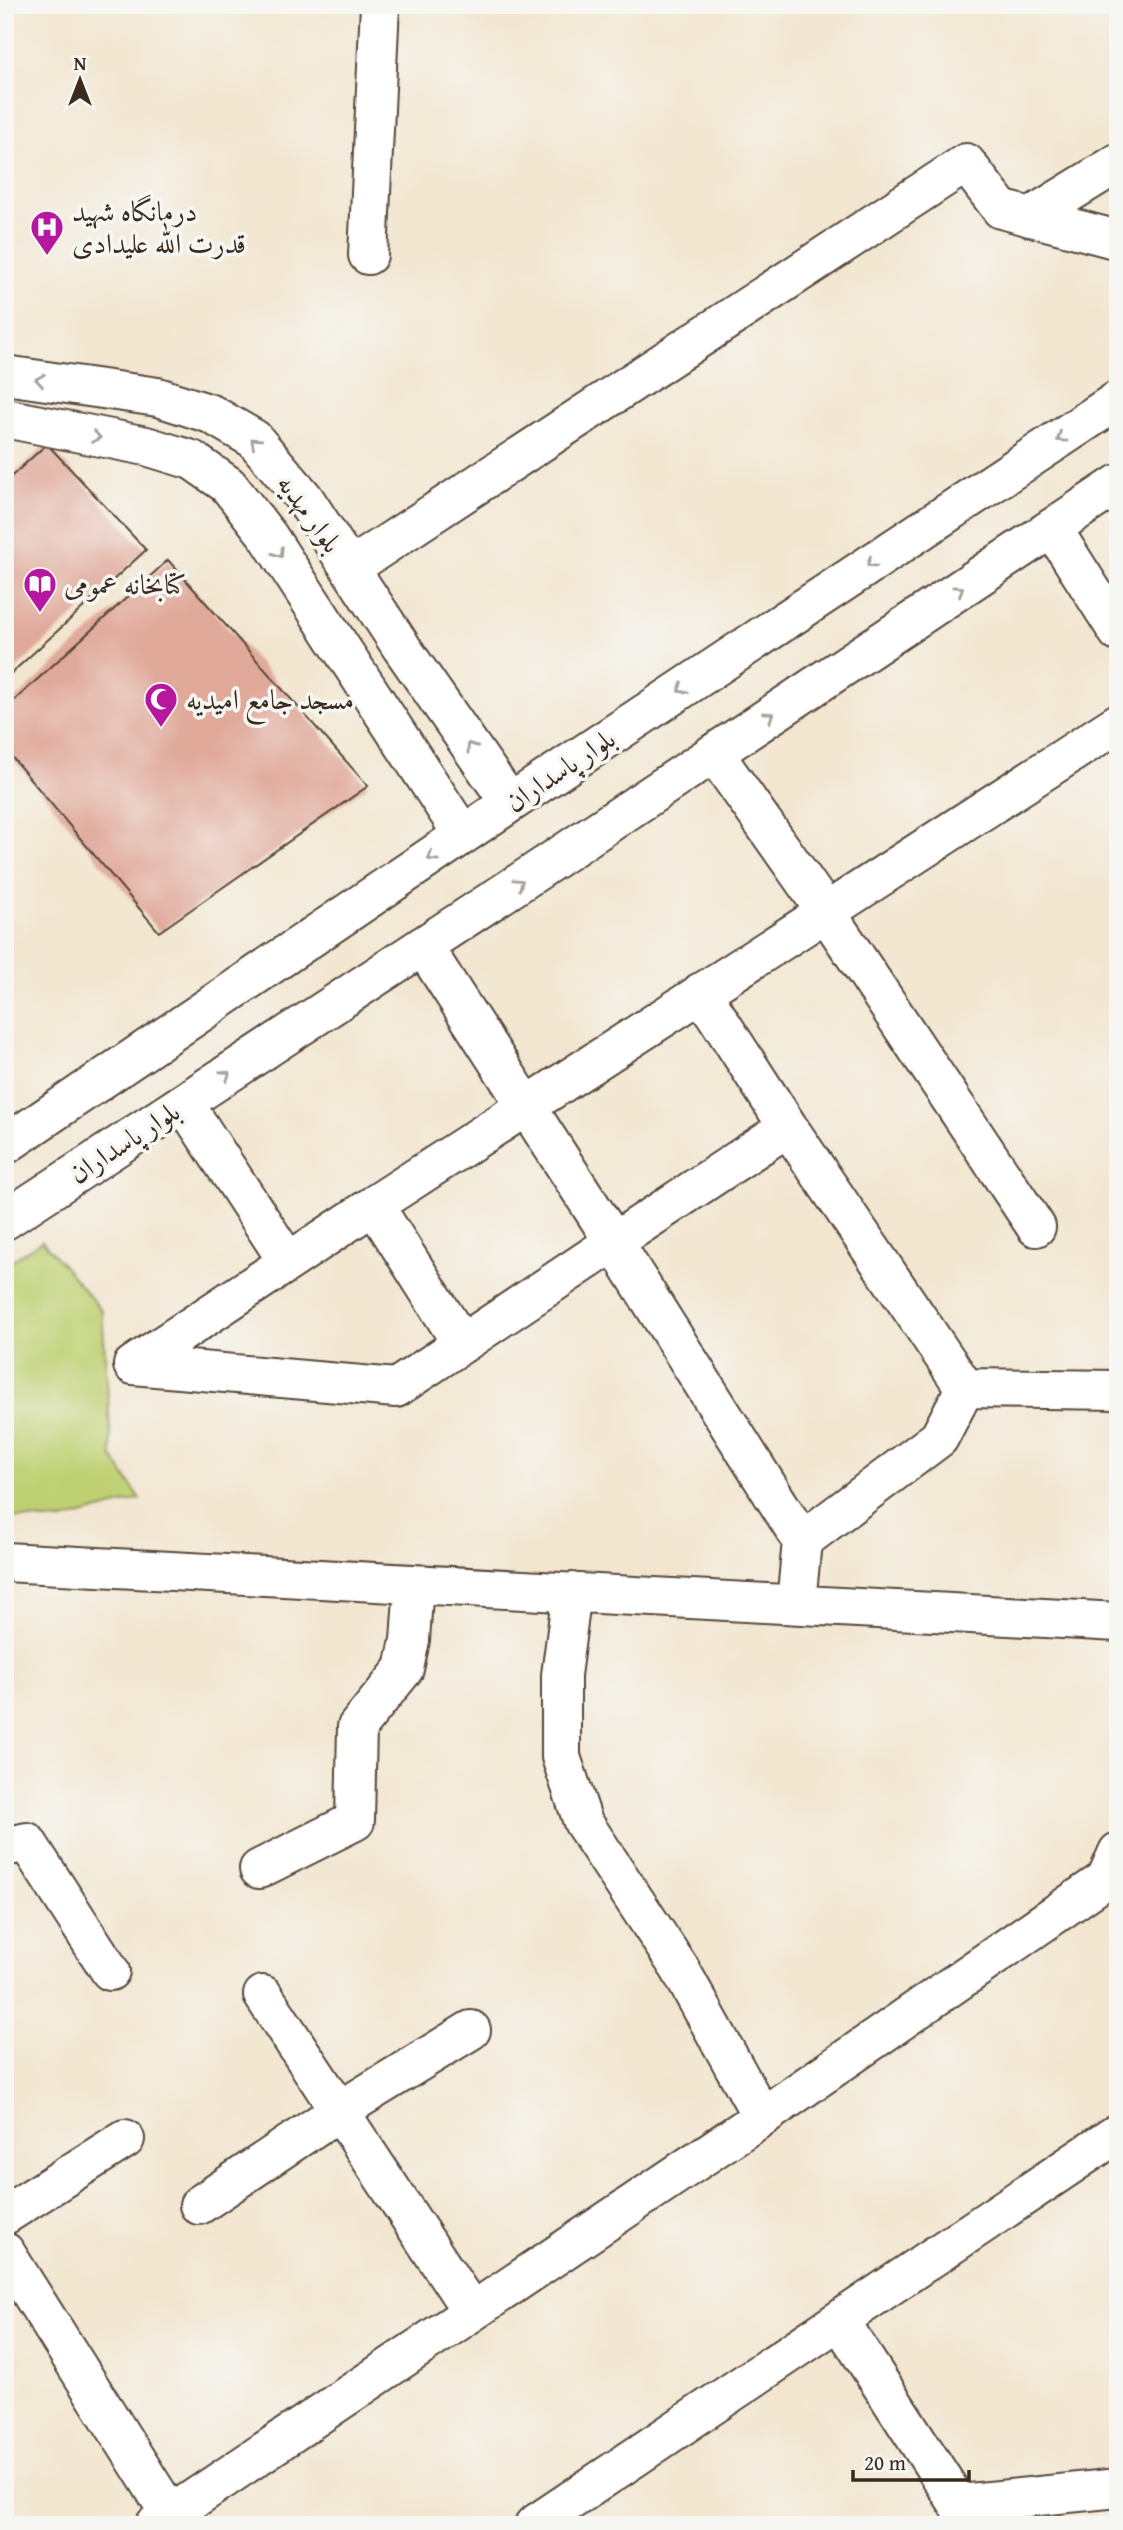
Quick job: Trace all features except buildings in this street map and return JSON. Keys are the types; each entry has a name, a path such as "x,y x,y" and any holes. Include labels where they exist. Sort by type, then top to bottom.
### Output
{"street":[{"path":"368,255 380,5"},
{"path":"350,568 967,163 1001,209 1118,240"},
{"path":"1031,217 1118,163"},
{"name":"بلوار مهدیه","path":"5,375 158,397 211,414 254,439 304,498 402,648 510,803"},
{"name":"بلوار پاسداران","path":"5,1146 510,803 1118,400"},
{"name":"بلوار مهدیه","path":"5,418 146,446 192,460 228,485 268,536 463,835"},
{"name":"بلوار پاسداران","path":"5,1220 1118,484"},
{"path":"1052,528 1118,632"},
{"path":"788,1127 396,1388 134,1365 374,1205 1118,723"},
{"path":"714,753 826,912 1035,1227"},
{"path":"423,946 802,1541 796,1604"},
{"path":"701,992 788,1127 965,1388"},
{"path":"184,1103 288,1262"},
{"path":"374,1205 462,1344"},
{"path":"965,1388 1118,1390"},
{"path":"802,1541 939,1438 965,1388"},
{"path":"5,1562 1118,1622"},
{"path":"259,1869 355,1821 357,1727 404,1670 410,1640 414,1584"},
{"path":"572,1592 561,1675 561,1757 583,1822 680,1969 762,2117"},
{"path":"5,1847 27,1842 110,1971"},
{"path":"5,2252 168,2521 762,2117 1106,1879 1118,1852"},
{"path":"263,1995 472,2312"},
{"path":"199,2205 340,2111 471,2031"},
{"path":"534,2525 1118,2133"},
{"path":"5,2215 125,2139"},
{"path":"840,2321 965,2514 1118,2488"}],"green space":[{"path":"42,1241 102,1311 112,1456 140,1499 60,1521 5,1517 5,1265"}],"place":[{"name":"درمانگاه شهید قدرت الله علیدادی","path":"47,257"},
{"name":"کتابخانه عمومی","path":"40,614"},
{"name":"مسجد جامع امیدیه","path":"161,729"}]}
